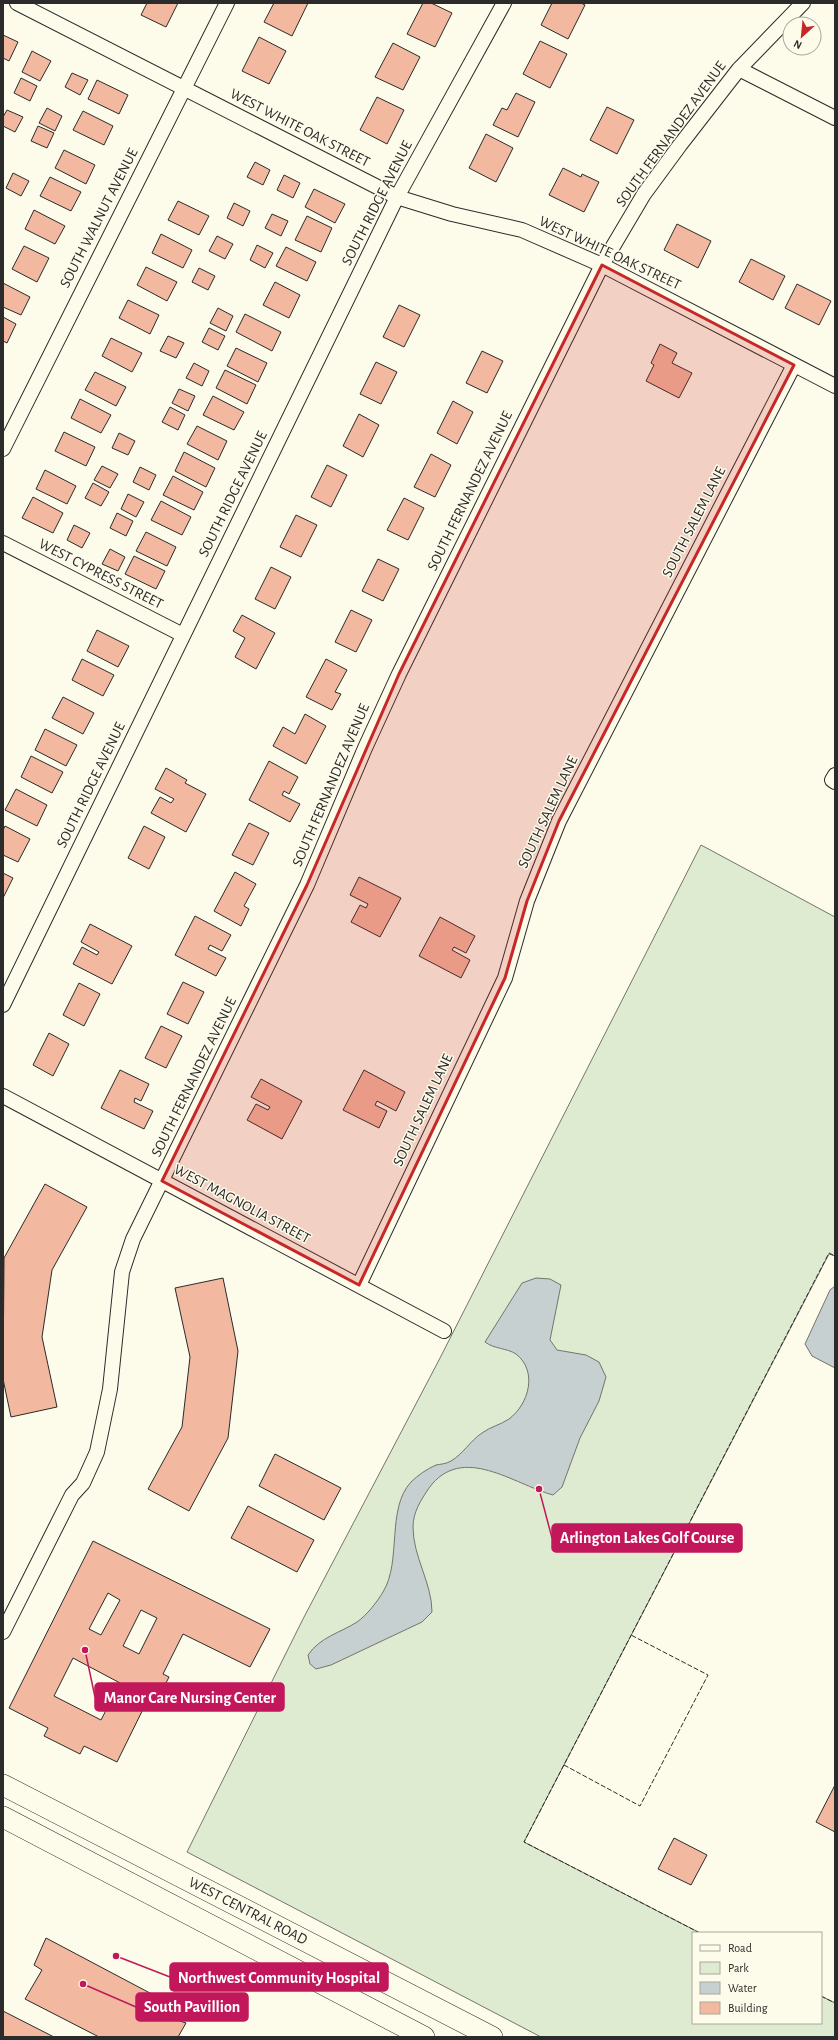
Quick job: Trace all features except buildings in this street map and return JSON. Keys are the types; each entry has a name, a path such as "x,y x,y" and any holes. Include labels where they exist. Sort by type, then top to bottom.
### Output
{"main road":[{"name":"WEST CENTRAL ROAD","path":"3,1785 492,2037"},
{"name":"WEST CENTRAL ROAD","path":"3,1816 424,2037"}],"street":[{"name":"WEST WHITE OAK STREET","path":"17,3 397,197 452,214 522,230 602,265 835,386"},
{"name":"SOUTH WALNUT AVENUE","path":"3,449 227,3"},
{"name":"SOUTH RIDGE AVENUE","path":"3,1005 397,197 504,3"},
{"name":"SOUTH FERNANDEZ AVENUE","path":"3,1632 72,1495 83,1483 97,1452 110,1389 122,1272 133,1239 307,885 364,748 398,674 602,265 644,194 739,69 803,3"},
{"path":"739,69 835,118"},
{"name":"SOUTH SALEM LANE","path":"359,1285 505,978 527,901 559,822 794,364"},
{"name":"WEST CYPRESS STREET","path":"3,543 183,635"},
{"name":"WEST MAGNOLIA STREET","path":"3,1096 444,1331"}],"highlighted area":[{"path":"602,265 794,365 559,821 527,901 505,978 359,1285 162,1181 307,885 399,674"}],"green space":[{"path":"701,845 835,917 835,1256 829,1254 524,1842 698,1932 692,1932 692,2024 822,2024 822,1996 835,2003 835,2037 541,2037 187,1852 303,1619 439,1360"}],"water":[{"path":"536,1278 550,1279 561,1285 550,1340 557,1350 586,1355 599,1362 606,1377 599,1401 580,1438 562,1487 553,1495 488,1470 472,1468 457,1469 442,1475 429,1488 423,1497 416,1511 413,1522 416,1549 429,1591 432,1612 422,1622 331,1665 316,1669 310,1664 308,1655 313,1649 324,1640 361,1619 372,1608 383,1592 389,1579 392,1566 396,1520 399,1506 403,1493 411,1482 429,1468 451,1461 482,1433 509,1419 522,1405 526,1396 529,1378 523,1361 512,1352 492,1346 485,1342 522,1283"},
{"path":"835,1286 835,1368 812,1356 805,1344 830,1290"}],"fence":[{"path":"698,1932 524,1842 829,1253 835,1256"},
{"path":"564,1765 640,1806 708,1675 631,1635"},
{"path":"822,1996 835,2003"}],"place":[{"name":"Arlington Lakes Golf Course","path":"539,1489"},
{"name":"Manor Care Nursing Center","path":"85,1650"},
{"name":"Northwest Community Hospital","path":"116,1956"},
{"name":"South Pavillion","path":"83,1984"}]}
